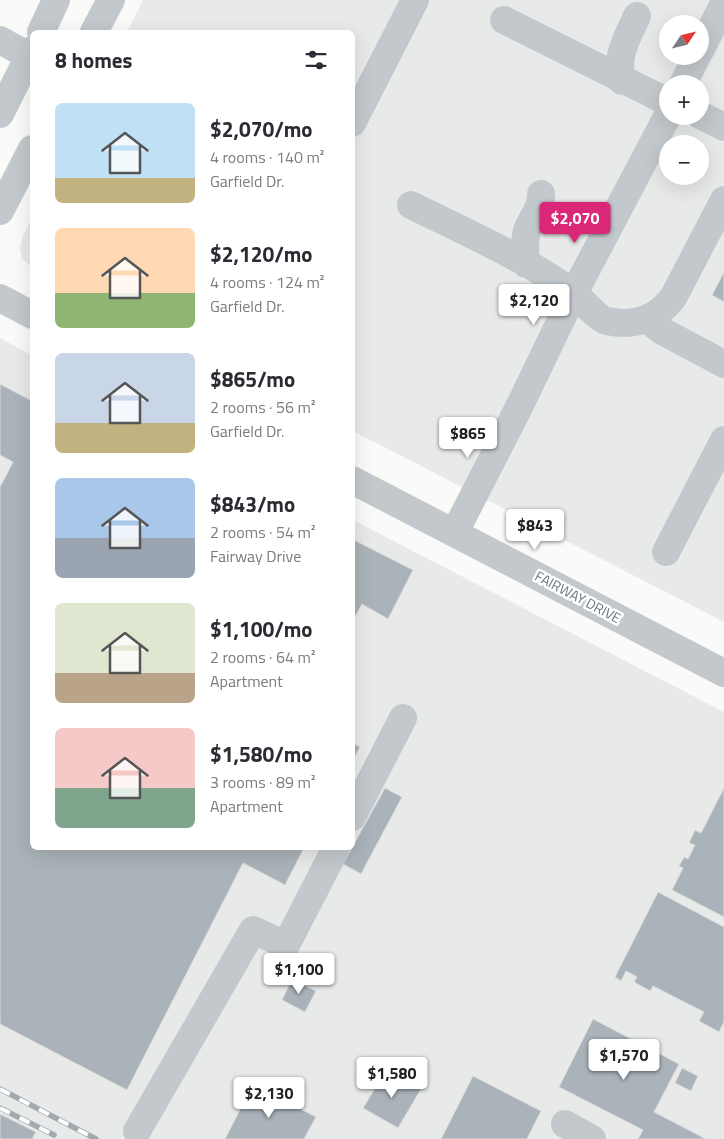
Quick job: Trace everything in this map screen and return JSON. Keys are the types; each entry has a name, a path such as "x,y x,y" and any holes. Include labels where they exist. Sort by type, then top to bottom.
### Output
{"street":[{"path":"42,30 56,0"},
{"path":"95,30 111,0"},
{"path":"355,117 415,0"},
{"path":"709,33 724,3"},
{"path":"622,81 620,67 621,52 637,16"},
{"path":"504,20 622,81 659,98"},
{"path":"0,40 30,45"},
{"path":"0,114 30,54"},
{"path":"709,120 724,127"},
{"path":"455,532 520,405 574,293 663,125"},
{"path":"0,211 30,153"},
{"path":"526,264 525,241 527,231 542,202 542,194"},
{"path":"411,204 526,264 574,293 604,321 628,323 647,319 661,312 674,296 724,200"},
{"path":"2,305 30,314"},
{"path":"647,319 662,331 724,364"},
{"path":"666,552 724,440"},
{"name":"FAIRWAY DRIVE","path":"355,482 724,674"},
{"path":"355,810 403,718"},
{"path":"137,1131 253,930 286,945 335,850"},
{"path":"566,1124 592,1139"}],"shaded area":[{"path":"143,0 724,0 724,622 355,432 355,30 128,30"},
{"path":"30,222 30,265 22,259 20,248 22,238"},
{"path":"0,338 30,354 30,850 355,850 355,521 724,712 724,1139 0,1139"}],"building":[{"path":"724,272 724,302 712,295"},
{"path":"0,384 30,400 30,850 303,850 285,885 243,863 127,1090 0,1024 0,487 13,462 0,455"},
{"path":"355,541 413,570 388,619 362,604 355,617"},
{"path":"355,744 360,747 355,756"},
{"path":"385,788 402,797 361,874 343,864 351,850 355,850 355,842"},
{"path":"724,788 724,917 672,890 683,868 679,866 684,857 688,859 695,845 689,843 695,830 701,833"},
{"path":"658,892 724,927 724,1022 719,1032 699,1021 704,1012 653,986 650,991 634,982 637,977 626,971 621,981 615,977"},
{"path":"292,979 316,991 305,1012 282,1000"},
{"path":"593,1019 679,1064 654,1112 706,1139 638,1139 643,1130 559,1087"},
{"path":"682,1068 698,1076 691,1091 675,1083"},
{"path":"387,1069 421,1089 398,1128 363,1108"},
{"path":"473,1076 541,1111 527,1139 441,1139"},
{"path":"253,1084 316,1117 304,1139 225,1139"},
{"path":"0,1114 36,1132 32,1139 0,1139"}],"railway":[{"path":"0,1089 96,1139"},
{"path":"0,1108 54,1135"}]}
